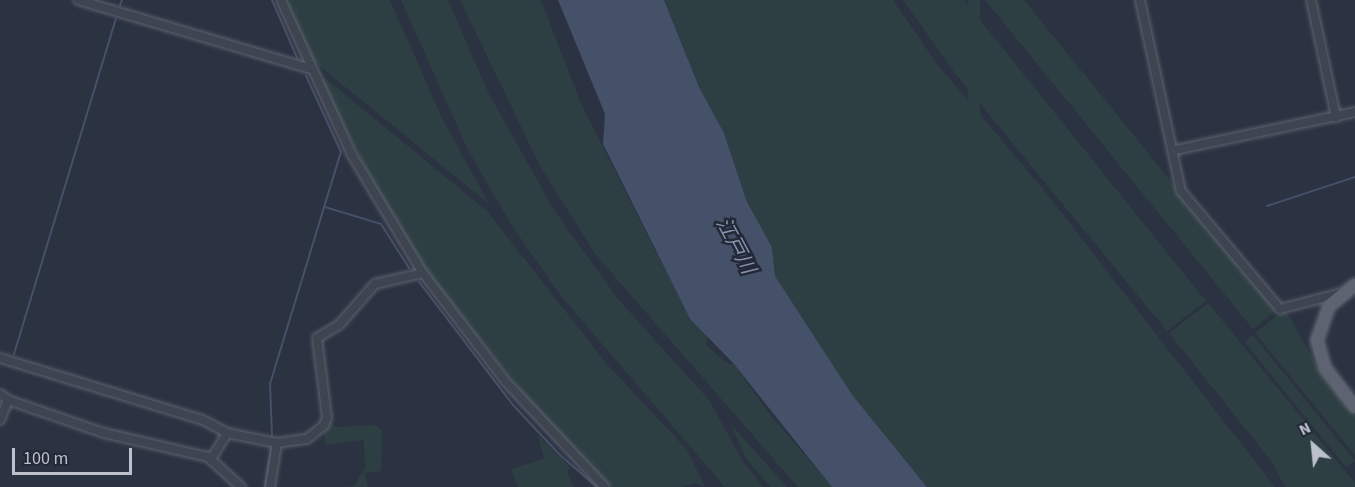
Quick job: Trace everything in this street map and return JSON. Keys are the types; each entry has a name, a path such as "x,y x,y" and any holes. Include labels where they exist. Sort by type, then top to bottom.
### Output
{"main road":[{"path":"1355,285 1341,293 1321,320 1318,347 1329,375 1355,407"}],"street":[{"path":"78,0 311,69"},
{"path":"281,0 311,69 381,208 423,273 506,382 605,487"},
{"path":"1140,0 1175,150 1182,191 1280,309 1341,293"},
{"path":"1311,0 1335,117"},
{"path":"1175,150 1355,112"},
{"path":"0,358 203,420 227,433 277,443 307,438 324,425 327,418 317,338 339,325 375,284 423,273"},
{"path":"0,394 8,400 104,433 211,459 241,487"},
{"path":"0,420 8,400"},
{"path":"211,459 227,433"},
{"path":"270,487 277,443"}],"shaded area":[{"path":"285,0 390,0 441,116 489,204 311,59"},
{"path":"401,0 448,0 489,94 554,210 618,299 709,400 743,462 763,487 725,487 561,296 512,226 467,148"},
{"path":"460,0 541,0 581,104 690,319 708,335 706,345 727,363 734,364 771,416 833,487 798,487 596,255 541,168"},
{"path":"664,0 893,0 937,64 1048,195 1275,487 927,487 853,396 775,276 772,246 747,202 724,133 699,87"},
{"path":"903,0 964,0 1206,301 1167,331 954,72"},
{"path":"968,0 980,0 980,434 968,434"},
{"path":"985,0 1024,0 1239,265 1236,268 1250,278 1276,310 1253,329"},
{"path":"325,78 487,211 606,363 688,451 705,487 694,483 682,487 612,487 547,423 433,281 388,212 321,80"},
{"path":"1208,303 1355,483 1355,487 1285,487 1272,462 1169,333"},
{"path":"1287,312 1321,373 1355,415 1355,455 1255,333 1279,314"},
{"path":"1253,335 1355,461 1346,468 1244,342"},
{"path":"330,422 336,427 375,425 382,431 381,471 365,473 368,487 343,487 354,486 365,468 364,440 325,445 324,432"},
{"path":"730,423 787,487 770,487 746,458"},
{"path":"538,435 571,468 567,470 573,487 518,487 511,469 544,459"}],"water":[{"name":"江戸川","path":"558,0 664,0 699,87 724,133 747,202 772,247 775,276 853,396 927,487 832,487 734,364 690,319 603,144 605,114"}],"waterway":[{"path":"120,5 122,0"},
{"path":"272,0 298,60"},
{"path":"14,354 116,19"},
{"path":"272,436 270,384 341,152 306,76"},
{"path":"1267,206 1355,177"},
{"path":"325,207 381,224 409,268"},
{"path":"419,282 513,405 560,455 597,487"},
{"path":"265,487 271,449"}]}
